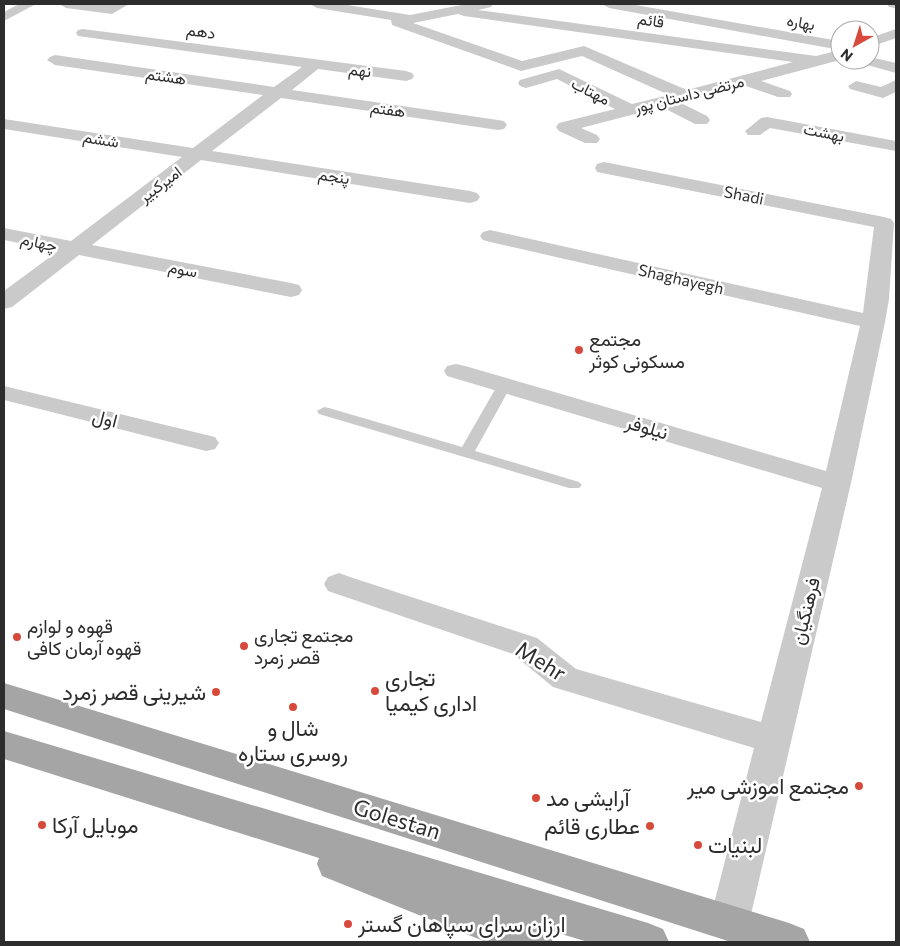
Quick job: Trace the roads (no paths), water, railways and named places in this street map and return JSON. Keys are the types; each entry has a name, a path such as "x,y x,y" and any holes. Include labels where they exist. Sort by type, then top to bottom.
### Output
{"main road":[{"name":"Golestan","path":"4,696 790,942"},
{"path":"4,745 648,942"},
{"path":"154,791 533,942"}],"street":[{"path":"4,17 28,4"},
{"path":"66,4 112,10 122,4"},
{"path":"317,4 408,19"},
{"path":"486,4 397,22 521,66 584,51 684,95"},
{"name":"بهاره","path":"609,4 830,45"},
{"name":"قائم","path":"451,10 816,61"},
{"name":"دهم","path":"83,33 315,64"},
{"path":"880,39 896,33"},
{"path":"474,65 496,57"},
{"name":"مرتضی داستان پور","path":"591,139 566,126 830,57"},
{"name":"هشتم","path":"55,60 278,93"},
{"name":"نهم","path":"315,64 406,76"},
{"name":"امیرکبیر","path":"4,302 315,64"},
{"path":"880,64 896,68"},
{"name":"مهتاب","path":"525,83 559,74 628,109"},
{"path":"744,80 784,94"},
{"path":"856,86 883,93 896,85"},
{"name":"هفتم","path":"278,93 498,125"},
{"path":"663,101 701,120"},
{"name":"بهشت","path":"754,131 768,122 896,146"},
{"name":"ششم","path":"4,124 199,154"},
{"name":"پنجم","path":"199,154 470,198"},
{"name":"Shadi","path":"604,168 884,223"},
{"name":"فرهنگیان","path":"729,923 882,307 884,223"},
{"name":"چهارم","path":"4,234 74,249"},
{"name":"Shaghayegh","path":"490,236 882,307"},
{"name":"سوم","path":"74,249 292,290"},
{"name":"نیلوفر","path":"456,372 837,482"},
{"name":"اول","path":"4,393 206,443"},
{"name":"Mehr","path":"339,584 526,646 565,678 774,740"}],"lane":[{"path":"467,452 504,386"},
{"path":"324,411 574,485"}],"place":[{"name":"مجتمع مسکونی کوثر","path":"579,350"},
{"name":"قهوه و لوازم قهوه آرمان کافی","path":"17,637"},
{"name":"مجتمع تجاری قصر زمرد","path":"244,646"},
{"name":"تجاری اداری کیمیا","path":"375,691"},
{"name":"شیرینی قصر زمرد","path":"216,692"},
{"name":"شال و روسری ستاره","path":"293,707"},
{"name":"مجتمع اموزشی میر","path":"859,786"},
{"name":"آرایشی مد","path":"536,798"},
{"name":"موبایل آرکا","path":"42,825"},
{"name":"عطاری قائم","path":"650,826"},
{"name":"لبنیات","path":"698,845"},
{"name":"ارزان سرای سپاهان گستر","path":"348,924"}]}
